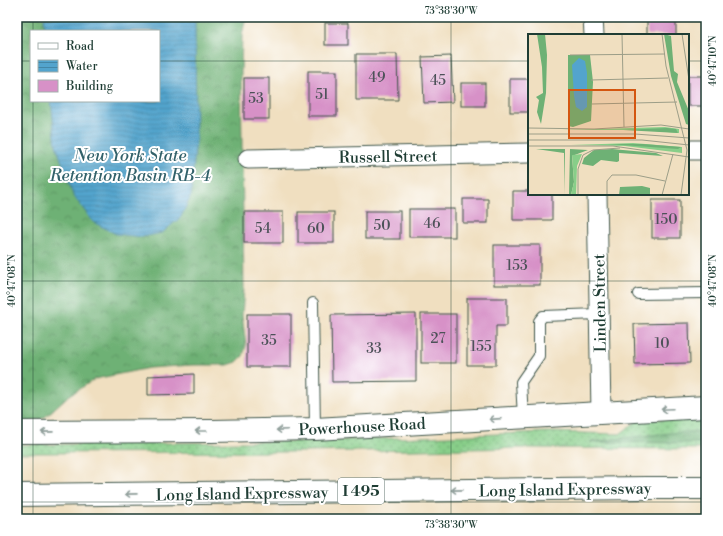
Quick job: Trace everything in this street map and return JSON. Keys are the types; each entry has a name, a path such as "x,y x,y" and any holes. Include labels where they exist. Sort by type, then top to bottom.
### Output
{"main road":[{"name":"Powerhouse Road","path":"17,432 315,429 706,407"},
{"name":"Long Island Expressway","path":"17,496 706,488"}],"street":[{"path":"593,17 594,34"},
{"path":"689,150 706,150"},
{"name":"Russell Street","path":"248,159 528,153"},
{"name":"Linden Street","path":"597,195 601,412"}],"lane":[{"path":"638,294 706,293"},
{"path":"313,303 315,429"},
{"path":"523,417 521,382 539,356 539,321 543,316 599,314"}],"green space":[{"path":"17,17 246,17 242,35 241,73 244,289 242,315 246,345 243,356 237,362 228,365 192,365 149,368 95,379 67,397 44,418 27,423 17,422"},
{"path":"706,418 706,449 526,448 305,452 17,453 17,445 320,441 549,432 620,434 638,420"},
{"path":"706,431 706,443 590,442 670,433"}],"water":[{"name":"New York State Retention Basin RB-4","path":"44,17 195,17 196,138 191,196 181,217 162,233 142,237 116,234 93,222 73,195 56,145 51,102 160,102 160,30 45,30"}],"building":[{"path":"518,17 548,17 548,19 518,19"},
{"path":"647,20 676,20 676,34 647,34"},
{"path":"325,23 348,23 348,45 325,45"},
{"path":"356,54 397,54 398,100 356,100"},
{"path":"451,56 453,102 424,103 422,57"},
{"path":"308,71 337,71 337,116 308,116"},
{"path":"689,76 706,76 706,106 689,106"},
{"path":"244,78 269,78 269,119 244,119"},
{"path":"510,79 528,79 528,112 510,112"},
{"path":"461,83 485,83 485,106 461,106"},
{"path":"513,191 528,191 528,195 552,195 552,220 513,220"},
{"path":"463,199 488,199 488,223 463,223"},
{"path":"652,200 680,200 680,238 652,238"},
{"path":"409,209 455,209 455,237 409,237"},
{"path":"365,211 400,211 400,239 365,239"},
{"path":"244,212 283,212 283,243 244,243"},
{"path":"298,212 334,212 334,243 298,243"},
{"path":"494,245 540,245 540,285 494,285"},
{"path":"467,298 507,298 507,326 496,326 496,365 467,365"},
{"path":"247,314 291,314 291,367 247,367"},
{"path":"416,314 416,381 332,382 331,315"},
{"path":"421,314 456,314 456,363 421,363"},
{"path":"689,323 690,363 635,364 634,324"},
{"path":"194,374 194,394 148,395 148,376"}]}
